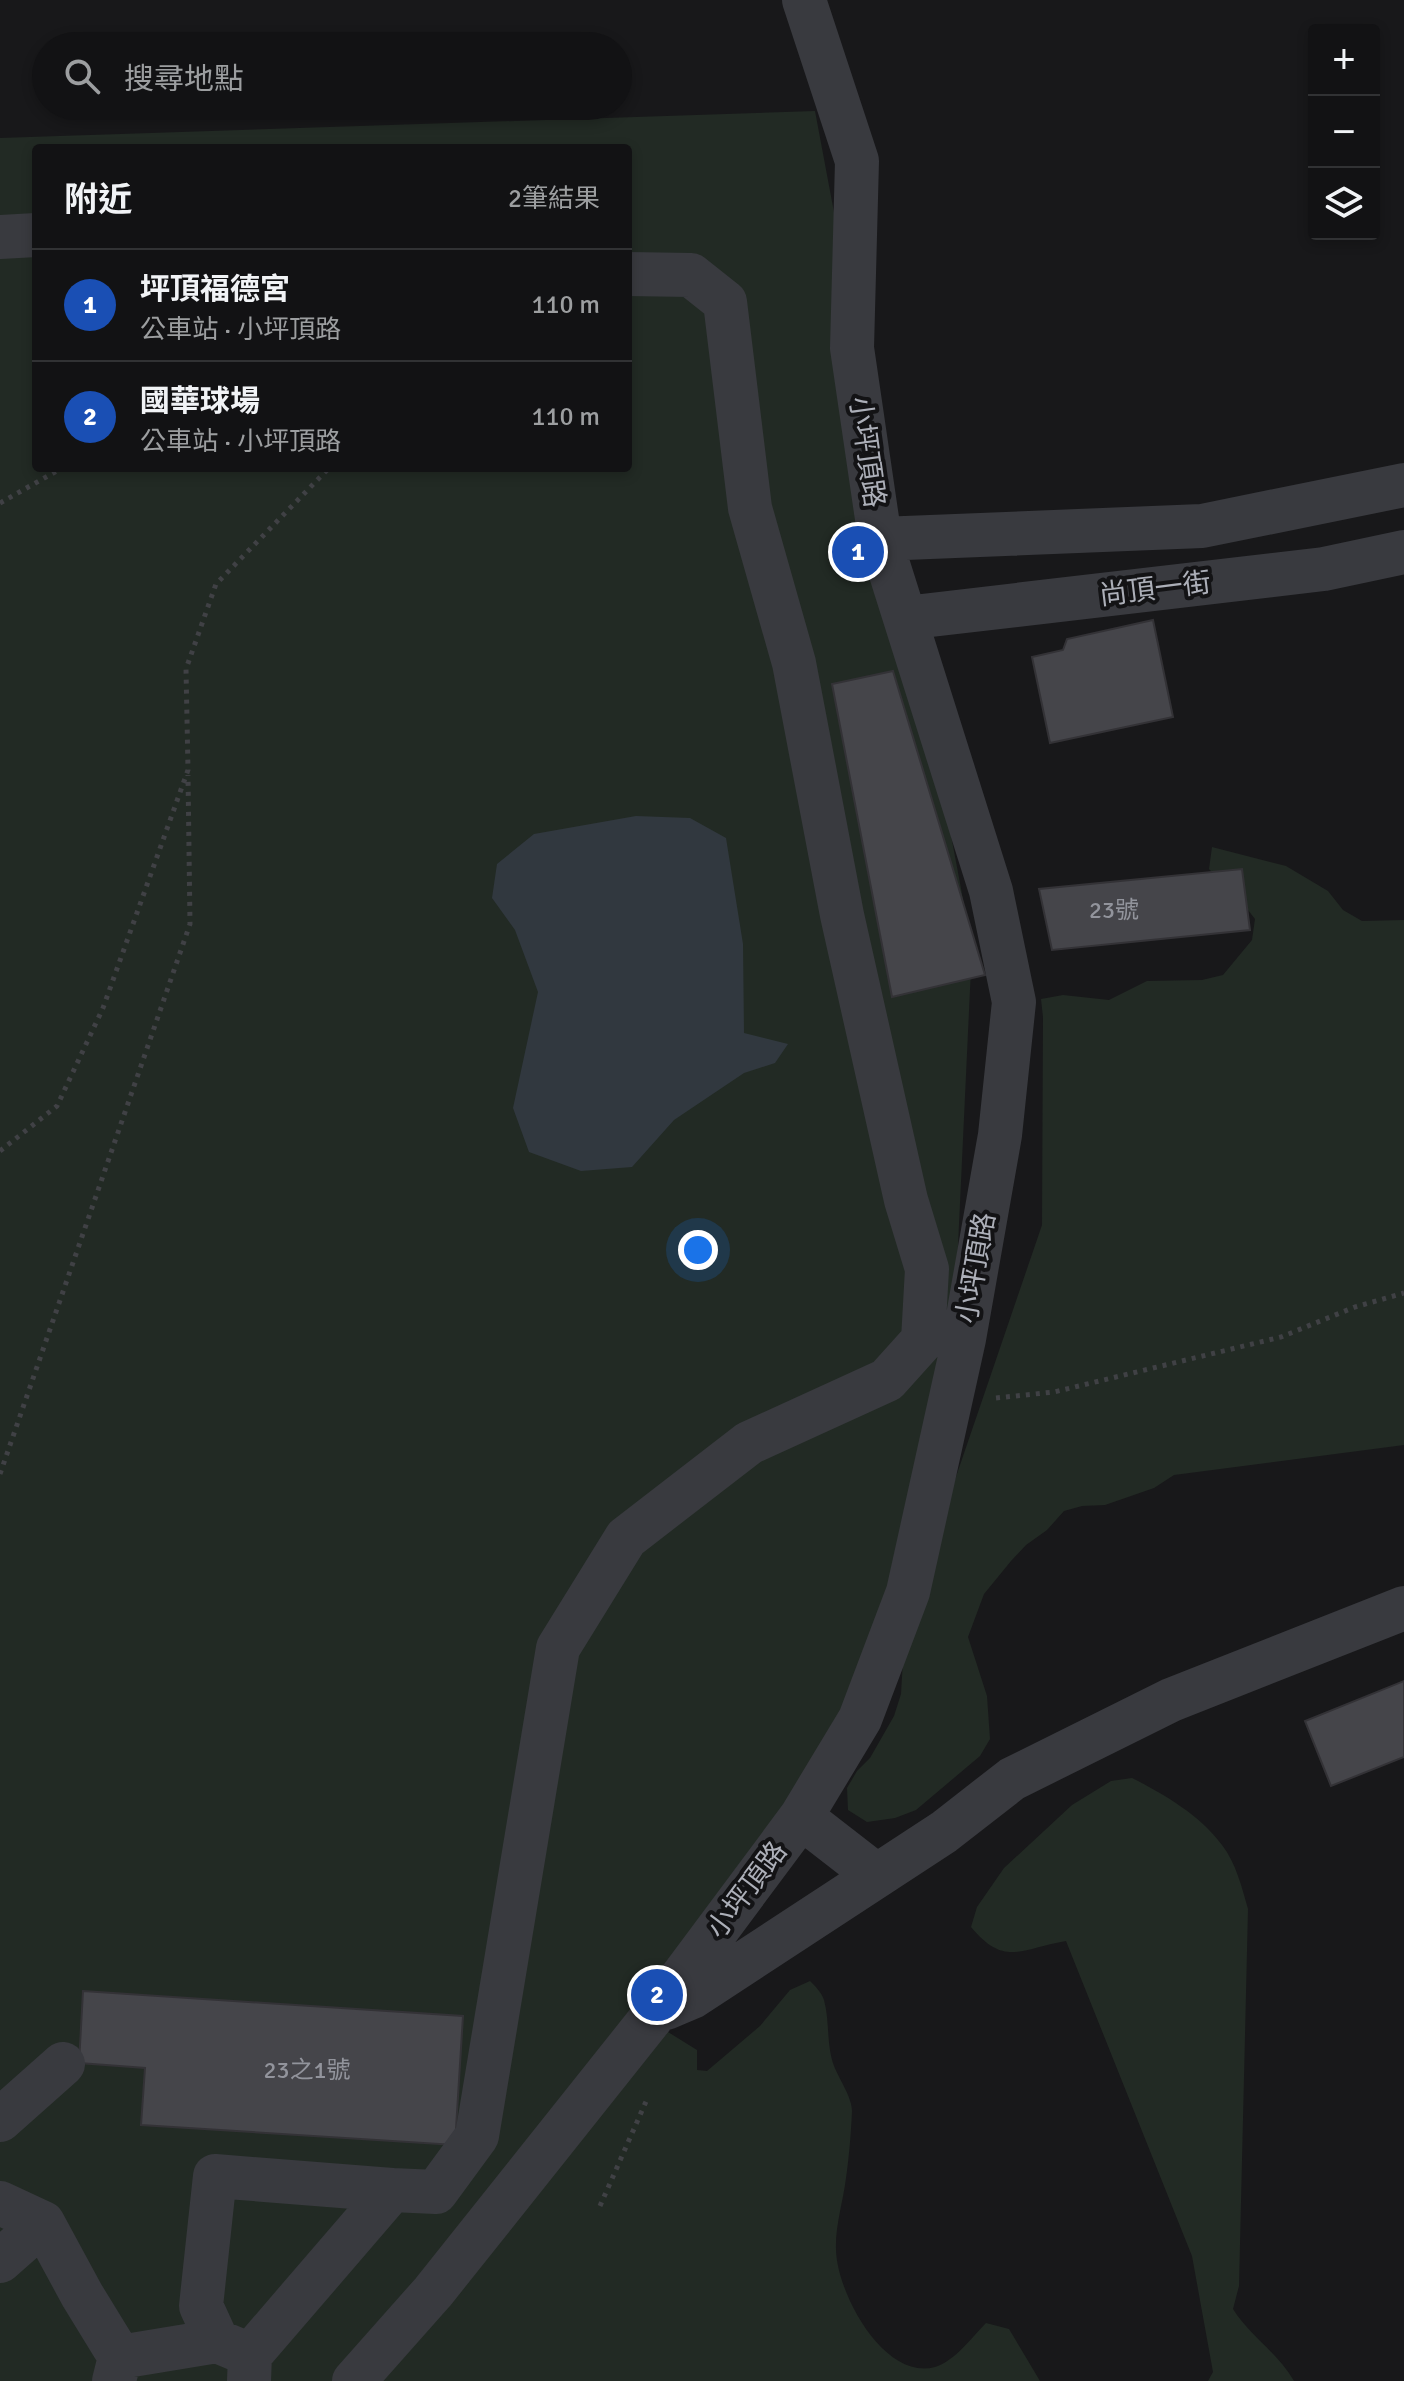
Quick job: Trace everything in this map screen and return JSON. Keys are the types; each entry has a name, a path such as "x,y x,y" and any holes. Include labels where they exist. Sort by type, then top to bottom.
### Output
{"street":[{"name":"小坪頂路","path":"354,2381 433,2292 656,2012 801,1817 860,1719 908,1592 964,1339 1000,1135 1014,1002 991,891 880,539 852,348 857,161 804,0"},
{"path":"0,237 32,235"},
{"path":"239,2359 201,2306 215,2176 436,2192 477,2136 558,1648 626,1538 749,1443 887,1380 923,1340 927,1269 906,1200 842,915 794,663 750,508 725,302 691,275 632,274"},
{"path":"880,539 1202,526 1404,485"},
{"name":"尚頂一街","path":"905,618 1324,569 1404,552"},
{"path":"656,2012 692,1997 877,1876 944,1832 1012,1779 1171,1700 1404,1608"},
{"path":"801,1817 877,1876"},
{"path":"0,2120 63,2064"},
{"path":"0,2203 43,2223 117,2369 239,2359 392,2190"},
{"path":"0,2261 43,2223"}],"path":[{"path":"0,503 55,472"},
{"path":"0,1474 190,924 186,669 216,584 325,472"},
{"path":"0,1151 57,1106 103,1008 188,770"},
{"path":"983,1399 1054,1392 1281,1337 1355,1307 1404,1293"}],"shaded area":[{"path":"815,111 972,947 954,1331 867,1699 631,2009 697,2050 697,2070 707,2071 760,2026 790,1990 810,1981 824,2000 832,2058 851,2106 848,2162 836,2250 838,2268 854,2310 882,2347 898,2361 916,2368 935,2367 949,2360 986,2323 1009,2329 1040,2381 0,2381 0,138 543,120 632,120 632,117"},
{"path":"636,816 690,818 726,838 743,944 744,1033 788,1044 775,1063 744,1073 674,1120 632,1167 581,1171 529,1152 513,1108 538,992 515,930 492,898 497,864 534,834"},
{"path":"1212,847 1286,866 1328,891 1343,910 1362,921 1404,920 1404,1445 1174,1475 1154,1488 1105,1505 1064,1511 1047,1530 1026,1545 984,1594 968,1637 987,1696 990,1739 980,1756 916,1810 895,1818 867,1822 848,1810 847,1788 857,1771 870,1758 894,1716 901,1694 905,1626 1042,1225 1041,999 1063,995 1109,1000 1147,981 1202,980 1223,975 1252,940 1255,919 1209,869"},
{"path":"1132,1778 1181,1807 1213,1834 1231,1860 1248,1909 1239,2286 1233,2309 1294,2381 1208,2381 1213,2372 1192,2256 1066,1941 1015,1952 1004,1951 983,1940 971,1927 977,1907 1004,1868 1072,1805 1111,1781"}],"building":[{"path":"1153,620 1173,717 1050,743 1032,657 1063,650 1067,639"},
{"path":"893,671 985,975 892,997 832,684"},
{"path":"1242,869 1250,930 1052,950 1039,889"},
{"path":"1404,1681 1404,1757 1331,1786 1305,1721"},
{"path":"83,1991 463,2016 455,2145 141,2125 145,2068 79,2063"}],"place":[{"name":"坪頂福德宮","path":"858,552"},
{"name":"國華球場","path":"657,1995"}]}
